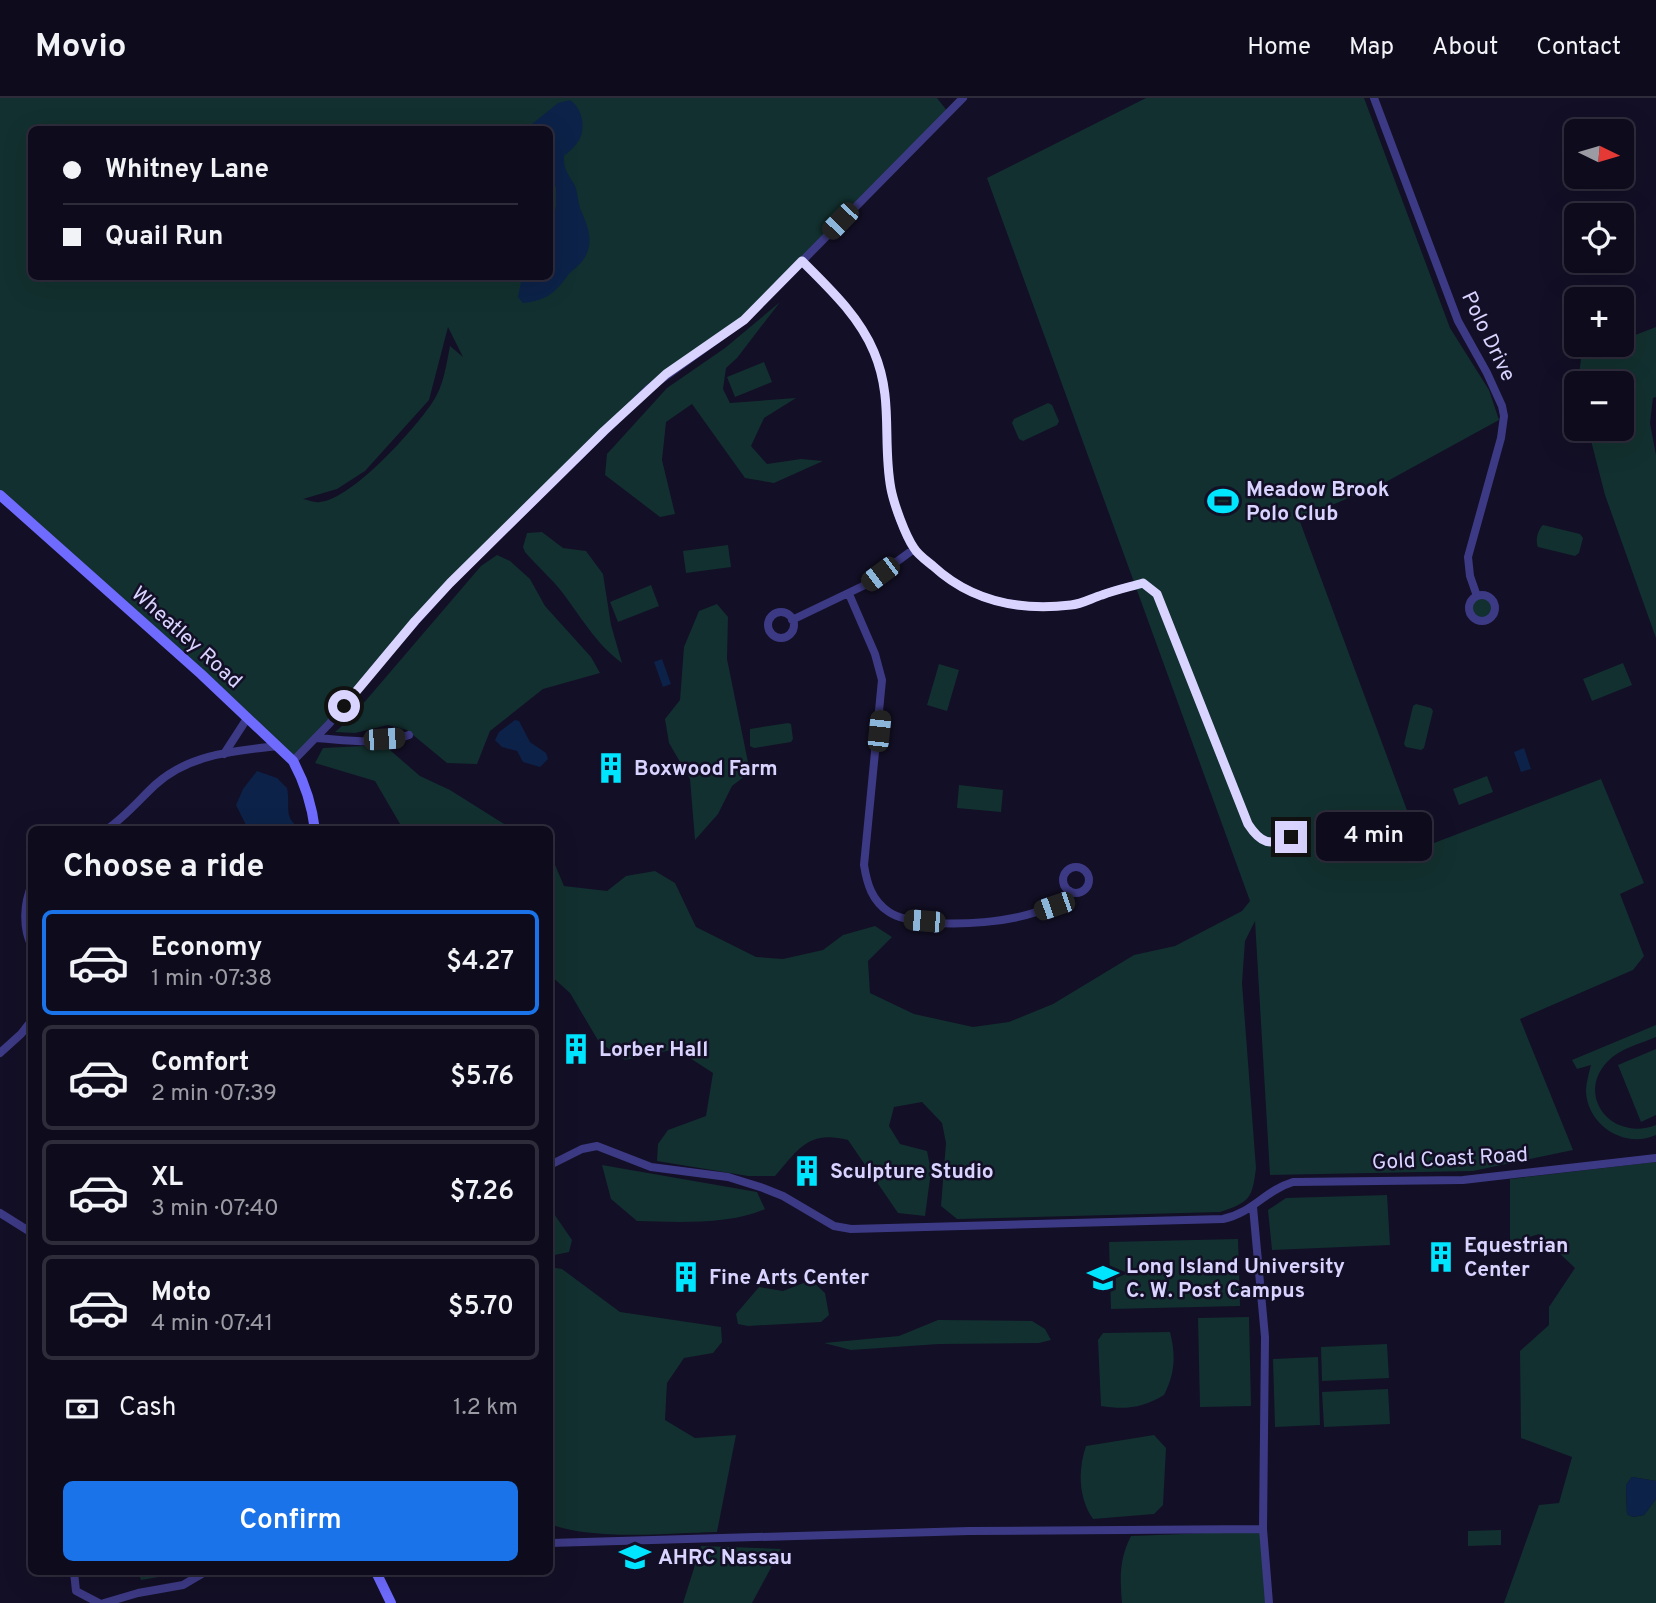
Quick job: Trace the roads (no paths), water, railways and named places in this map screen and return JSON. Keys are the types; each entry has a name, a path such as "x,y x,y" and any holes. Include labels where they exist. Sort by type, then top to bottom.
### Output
{"main road":[{"name":"Wheatley Road","path":"0,495 248,717 293,761 303,779 314,826"},
{"path":"377,1575 391,1603"}],"street":[{"path":"293,761 450,583 666,374 744,320 963,98"},
{"name":"Polo Drive","path":"1374,98 1458,321 1488,373 1504,416 1501,438 1468,556 1470,576 1477,596"},
{"path":"802,261 850,313 875,354 887,403 891,489 898,515 914,549 947,579 969,593 1013,605 1075,605 1143,583 1157,594 1248,824 1261,840 1273,843 1291,837"},
{"path":"792,620 865,585 914,549"},
{"path":"849,593 875,654 882,680 864,865 866,880 876,900 889,912 905,919 983,923 1006,921 1054,906 1066,899 1070,891"},
{"path":"224,754 248,717"},
{"path":"316,738 365,741 409,735"},
{"path":"111,826 177,768 199,759 278,746"},
{"path":"28,908 25,926 28,935"},
{"path":"0,1053 28,1025"},
{"name":"Gold Coast Road","path":"553,1164 582,1149 597,1146 651,1167 728,1177 783,1196 834,1226 850,1228 1223,1219 1242,1214 1279,1186 1293,1182 1463,1180 1656,1158"},
{"path":"1253,1207 1265,1337 1263,1529 1269,1603"},
{"path":"0,1213 28,1230"},
{"path":"553,1542 969,1531 1263,1529"},
{"path":"74,1575 76,1591 101,1603 183,1584 200,1575"}],"water":[{"path":"570,100 581,114 583,126 580,138 564,156 564,165 576,189 589,234 589,247 581,262 554,291 544,298 523,303 518,297 521,280 553,280 556,187 553,181 553,126 530,126 558,103"},
{"path":"662,659 671,684 663,687 654,662"},
{"path":"515,720 519,721 530,742 546,753 548,759 540,767 523,762 517,751 502,747 495,740 499,732"},
{"path":"1524,748 1531,769 1521,772 1514,752"},
{"path":"257,771 277,778 287,788 288,812 298,826 246,826 236,805 243,789"},
{"path":"1632,1477 1656,1481 1656,1499 1644,1515 1633,1517 1627,1514 1626,1485"}],"place":[{"name":"Meadow Brook Polo Club","path":"1223,501"},
{"name":"Boxwood Farm","path":"611,768"},
{"name":"Lorber Hall","path":"576,1049"},
{"name":"Sculpture Studio","path":"807,1171"},
{"name":"Equestrian Center","path":"1441,1257"},
{"name":"Fine Arts Center","path":"686,1277"},
{"name":"Long Island University C. W. Post Campus","path":"1103,1278"},
{"name":"AHRC Nassau","path":"635,1557"}]}
